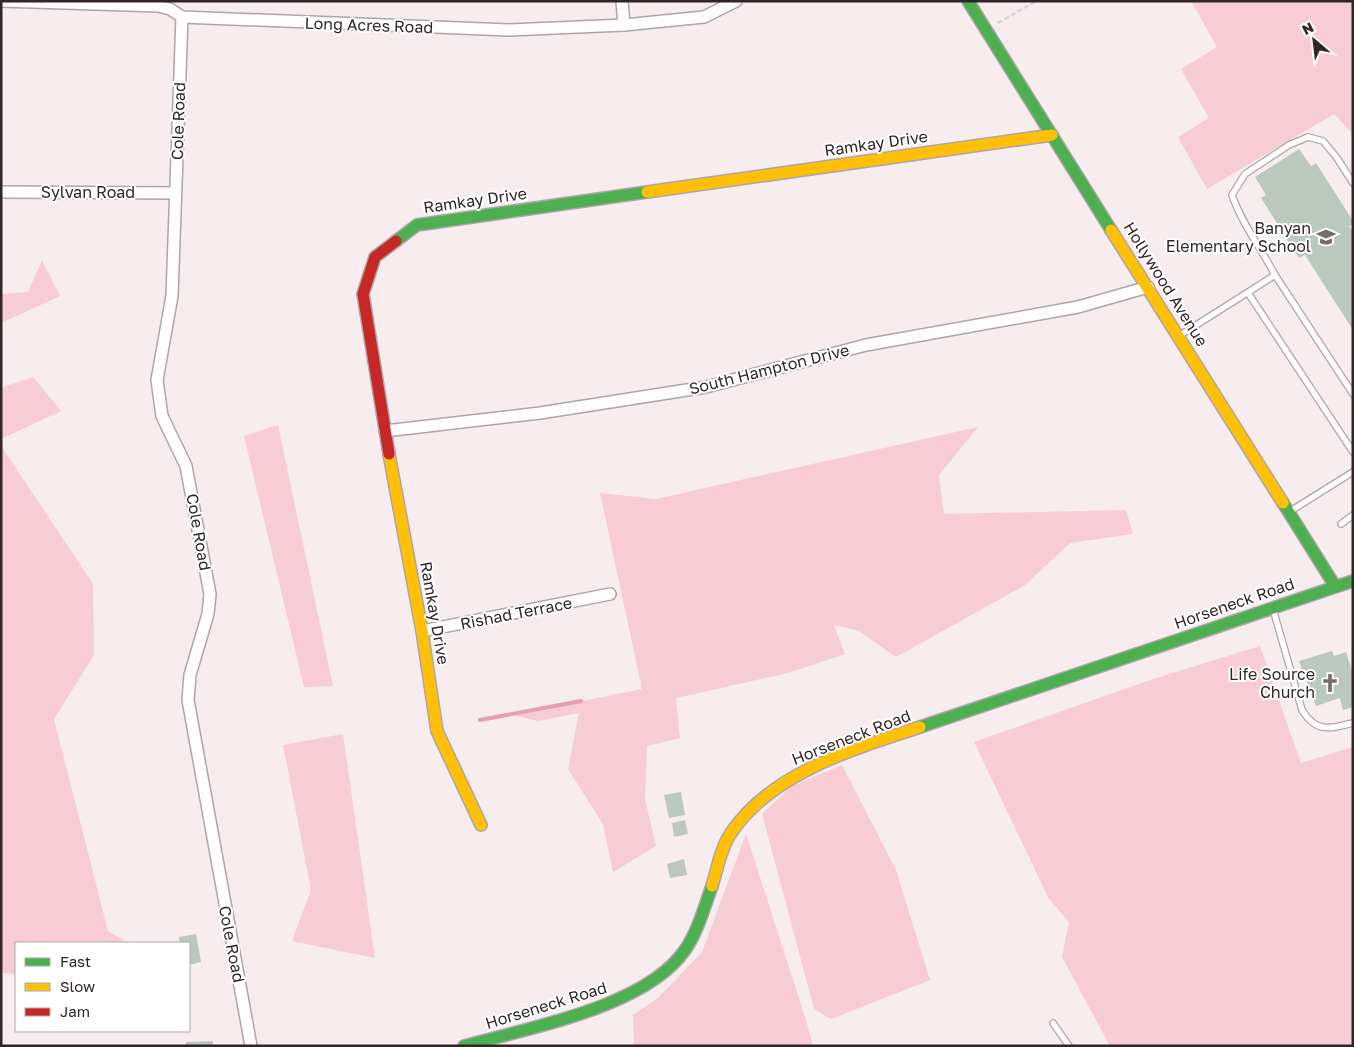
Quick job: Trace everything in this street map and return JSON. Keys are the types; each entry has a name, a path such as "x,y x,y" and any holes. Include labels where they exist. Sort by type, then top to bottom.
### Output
{"street":[{"name":"Long Acres Road","path":"1,1 158,6 170,9 182,17 509,30 624,25 704,17 736,1"},
{"path":"622,1 624,25"},
{"name":"Hollywood Avenue","path":"968,1 1335,586"},
{"name":"Cole Road","path":"182,17 172,296 157,380 162,416 186,466 210,594 208,614 190,675 188,700 251,1046"},
{"name":"Ramkay Drive","path":"481,826 437,732 422,631 385,432 363,294 375,257 417,225 1052,135"},
{"name":"Sylvan Road","path":"1,192 175,192"},
{"name":"South Hampton Drive","path":"385,432 540,413 706,387 866,344 1078,307 1148,287"},
{"name":"Horseneck Road","path":"464,1046 594,1009 623,998 659,978 684,952 694,936 730,834 758,800 791,777 879,741 1353,581"},
{"name":"Rishad Terrace","path":"422,631 610,594"}],"lane":[{"path":"1353,183 1337,158 1323,141 1308,137 1289,145 1245,174 1232,195 1239,216 1262,249 1275,275 1353,394"},
{"path":"1179,336 1275,275"},
{"path":"1248,293 1353,452"},
{"path":"1289,512 1353,472"},
{"path":"1341,524 1353,515"},
{"path":"1272,607 1302,710 1308,719 1320,727 1332,728 1353,723"},
{"path":"1053,1024 1068,1046"}],"path":[{"path":"985,30 1036,1"}],"shaded area":[{"path":"1191,1 1353,1 1353,134 1334,114 1207,189 1178,137 1209,118 1181,69 1217,47"},
{"path":"42,260 60,296 1,323 1,294 28,292"},
{"path":"33,377 61,411 1,439 1,388"},
{"path":"278,425 333,686 304,687 244,436"},
{"path":"978,427 939,475 944,514 1126,510 1133,534 1070,543 1025,585 896,657 859,631 834,625 845,654 788,673 676,698 680,738 647,746 645,799 656,846 613,872 603,824 568,769 579,713 538,721 514,715 642,689 600,493 656,499"},
{"path":"1,446 93,584 94,655 54,719 108,931 126,942 15,942 15,974 1,973"},
{"path":"1260,646 1301,763 1353,747 1353,1046 1110,1046 1062,957 1069,922 1049,899 974,742 1153,679"},
{"path":"343,734 375,958 292,941 311,890 283,745"},
{"path":"842,765 896,870 930,980 831,1019 814,1009 762,814 792,786"},
{"path":"746,834 813,1046 634,1046 633,1015 658,998 702,952"}],"building":[{"path":"1299,149 1311,166 1316,163 1353,221 1353,224 1349,226 1353,232 1353,330 1305,255 1299,258 1261,198 1266,195 1255,177"},
{"name":"Life Source Church","path":"1332,651 1334,656 1346,652 1353,674 1353,707 1343,710 1340,698 1316,706 1299,661"},
{"path":"681,792 685,815 669,818 664,795"},
{"path":"685,820 688,834 674,837 672,823"},
{"path":"684,859 687,875 670,878 667,864"},
{"path":"196,934 201,962 190,965 190,942 180,942 179,937"},
{"path":"213,1041 213,1046 186,1046 186,1042"}],"waterway":[{"path":"480,720 581,701"}],"traffic: fast":[{"path":"968,1 1111,230"},
{"path":"396,241 417,225 647,192"},
{"path":"1283,503 1335,586"},
{"path":"920,727 1353,581"},
{"path":"464,1046 584,1013 615,1001 643,987 667,970 690,943 712,886"}],"traffic: slow":[{"path":"647,192 1052,135"},
{"path":"1111,230 1283,503"},
{"path":"389,454 422,631 437,731 481,825"},
{"path":"712,886 722,852 731,833 748,812 769,794 791,778 816,765 868,744 920,727"}],"traffic: jam":[{"path":"389,454 363,294 375,257 396,241"}],"place":[{"name":"Banyan Elementary School","path":"1326,237"},
{"name":"Life Source Church","path":"1330,683"}]}
